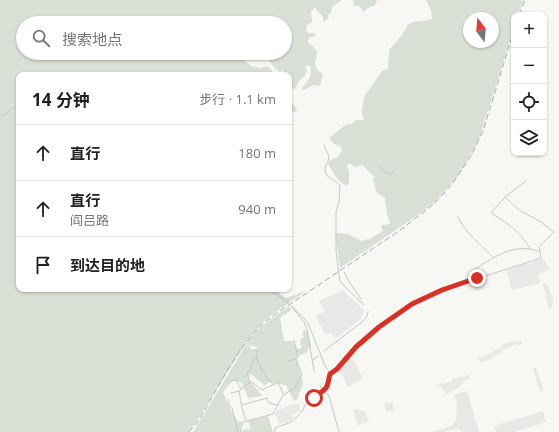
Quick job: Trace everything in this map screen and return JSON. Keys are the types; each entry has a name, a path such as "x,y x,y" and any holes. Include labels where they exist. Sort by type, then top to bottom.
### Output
{"street":[{"path":"0,116 6,114 13,107 16,106"},
{"path":"324,145 329,156 325,172 331,179 337,181 340,185 339,202 336,212 336,234 337,261 340,281 364,305"},
{"path":"377,164 387,174 390,174 395,170"},
{"path":"526,181 505,197 491,212 511,226 530,248"},
{"path":"275,432 275,428 294,420 299,413 302,412 305,405 325,389 332,372 337,369 356,347 379,327 412,304 442,290 541,258 539,254 539,247 554,232 541,222 519,210 505,197"},
{"path":"458,217 461,224 469,234 493,258"},
{"path":"475,279 471,272 493,258 516,249 530,248 539,251"},
{"path":"276,292 289,303"},
{"path":"292,306 308,323 326,368 332,372"},
{"path":"239,432 243,422 273,414 283,395 295,388 302,375 296,359 298,357 294,340"},
{"path":"256,350 260,366 273,384"},
{"path":"258,358 254,358 251,370 247,372 251,381 262,390 277,383 281,388 283,395"},
{"path":"288,360 296,359"},
{"path":"231,382 236,380 247,421"},
{"path":"231,393 240,391 251,381"},
{"path":"242,405 267,398 269,403 278,405"},
{"path":"228,399 239,432"}],"shaded area":[{"path":"0,0 342,0 332,7 328,19 323,22 323,17 315,8 311,11 312,23 307,24 306,30 308,33 315,33 315,36 309,38 308,42 317,51 315,64 317,69 323,74 320,86 314,85 303,90 302,88 308,81 311,73 310,66 305,66 307,71 304,77 300,80 295,89 293,89 292,72 284,72 283,70 280,72 269,60 292,60 292,16 16,16 16,60 244,60 251,66 260,68 267,66 272,72 16,72 16,292 277,292 286,298 306,291 266,319 249,338 196,422 188,432 0,432"},
{"path":"353,0 377,0 375,5 368,8 364,12 359,6 354,6"},
{"path":"426,0 524,0 518,12 511,12 511,37 479,139 457,177 435,202 340,268 335,233 348,234 361,241 370,239 383,231 381,227 382,225 390,224 385,198 376,191 373,180 375,177 362,165 355,167 349,163 347,167 349,171 349,184 346,185 340,182 328,163 329,161 338,157 342,150 340,146 334,144 329,138 347,124 352,124 356,120 364,120 362,112 364,97 382,71 388,69 389,50 402,35 408,25 413,22 432,19 431,10"},
{"path":"292,102 297,110 296,112 292,111"},
{"path":"543,259 550,270 539,274 540,283 512,290 506,270"},
{"path":"547,283 553,299 552,307 549,309 543,284"},
{"path":"343,290 364,310 361,319 335,339 331,333 325,335 316,316 325,311 319,301"},
{"path":"290,306 291,310 280,318 284,341 293,341 296,349 302,348 300,340 304,337 302,334 304,330 307,331 311,345 306,353 297,356 296,358 303,383 297,400 294,401 286,385 268,382 265,386 251,374 247,378 263,396 248,398 242,383 233,380 223,392 230,409 238,422 242,421 239,432 193,432 246,345 250,346 250,349 257,349 257,347 246,344 261,327"},
{"path":"521,341 522,344 517,346 516,344 502,350 502,352 489,360 481,362 477,356 481,358 502,347 501,345 509,342"},
{"path":"348,358 354,360 362,377 348,387 338,369"},
{"path":"536,368 544,391 540,392 533,369"},
{"path":"469,375 470,379 464,381 458,388 447,394 438,384 443,384 452,381 452,379"},
{"path":"467,391 479,432 462,432 459,428 444,432 431,432 450,427 456,420 457,400 453,395"},
{"path":"392,402 394,410 386,411 384,404"},
{"path":"296,403 299,405 301,411 291,415 293,418 292,420 279,425 275,413 278,410"},
{"path":"359,409 360,411 363,410 366,413 369,422 358,425 353,410"},
{"path":"543,411 546,422 514,432 496,432 494,426"},
{"path":"268,416 273,432 241,432 242,430 251,429 248,421"}],"waterway":[{"path":"344,272 361,299"},
{"path":"272,292 288,303"},
{"path":"292,307 304,322 307,329 314,371"},
{"path":"324,351 362,322 367,316 368,312"},
{"path":"313,360 318,356"},
{"path":"320,386 329,396 339,432"}],"railway":[{"path":"520,12 525,0"},
{"path":"189,432 198,421 230,366 249,338 260,327 271,317 399,231 435,203 453,183 471,156 483,131 511,40"}],"route":[{"path":"314,398 325,389 329,382 330,374 337,369 350,352 379,327 419,300 434,293 477,278"}]}
